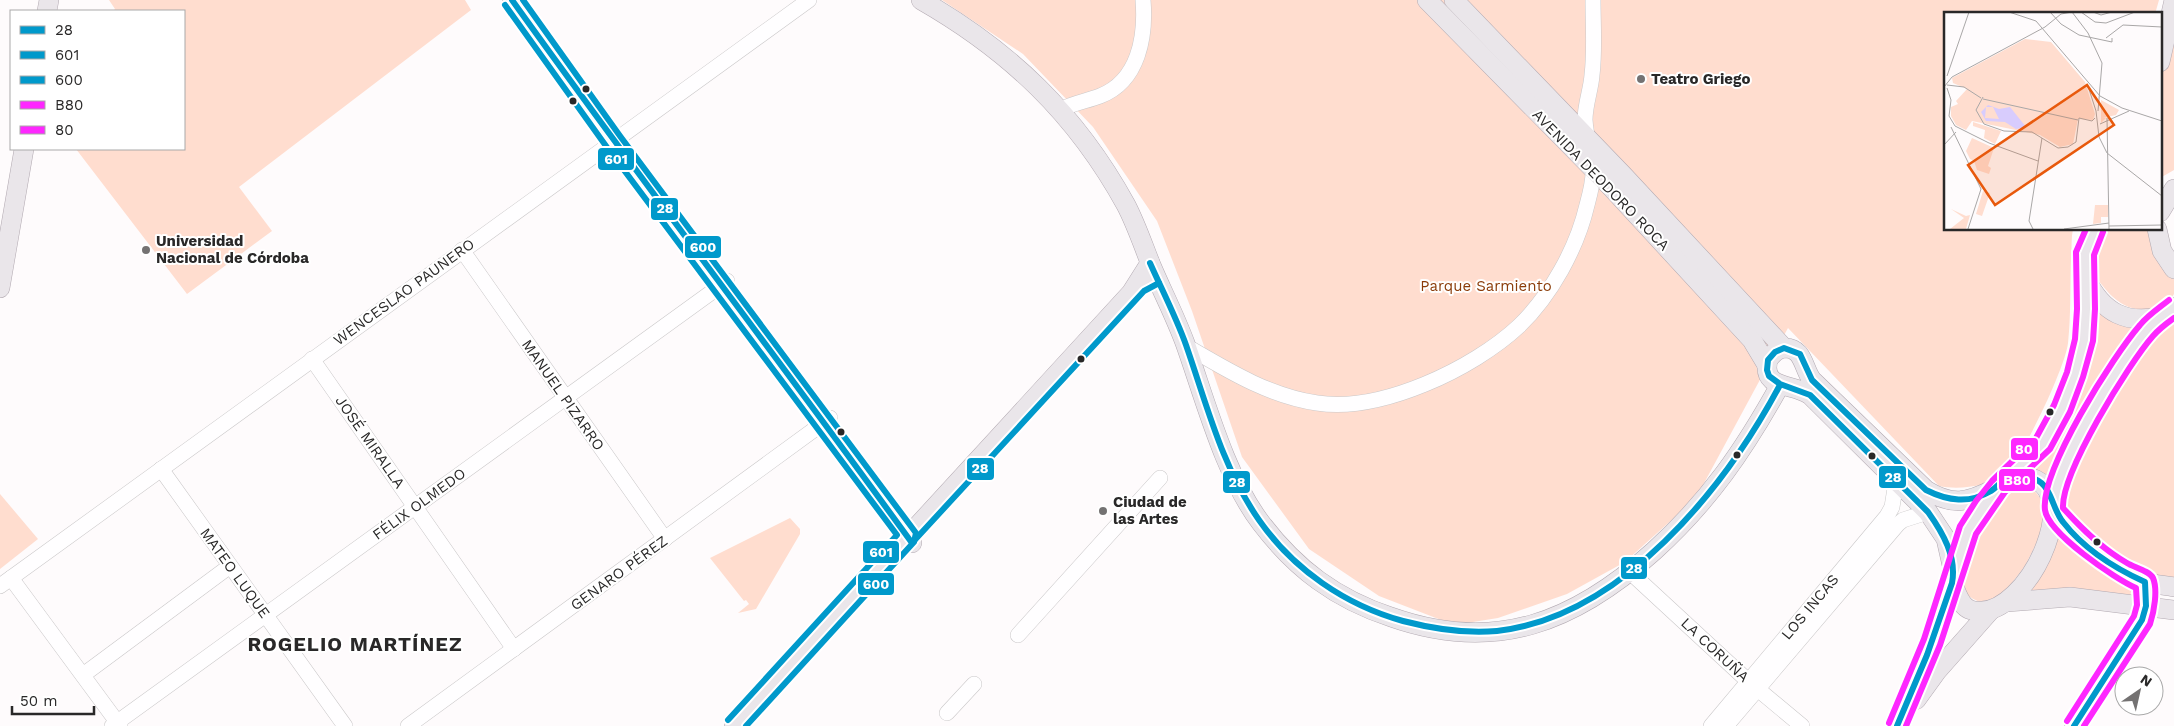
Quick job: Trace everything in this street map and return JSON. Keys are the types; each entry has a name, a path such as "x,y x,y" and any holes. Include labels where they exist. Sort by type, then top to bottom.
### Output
{"main road":[{"path":"512,0 617,138 912,537"},
{"path":"522,0 617,138"},
{"path":"921,0 968,28 1003,54 1029,78 1078,131 1104,168 1127,207 1174,314 1217,434 1247,503 1260,522 1295,561 1316,580 1355,604 1425,627 1461,632 1503,630 1529,625 1568,612 1599,594 1630,572 1670,536 1720,480 1784,386 1801,379 1805,365"},
{"name":"AVENIDA DEODORO ROCA","path":"1428,0 1593,169 1752,340 1767,365 1770,377 1784,386"},
{"name":"AVENIDA DEODORO ROCA","path":"1454,0 1587,140 1630,182 1784,348 1800,354 1812,380 1926,490 1939,498 1959,501 1980,496 2004,482"},
{"path":"2162,53 2174,0"},
{"path":"0,221 12,150"},
{"path":"0,288 24,150"},
{"path":"2162,188 2174,182"},
{"path":"2162,209 2174,189"},
{"path":"1897,726 1932,642 1968,530 1983,506 2004,482 2033,455 2050,433 2076,375 2086,326 2085,253 2095,230"},
{"path":"2157,230 2162,251 2174,269"},
{"path":"743,726 1131,293 1150,263"},
{"path":"2086,278 2098,299 2120,315 2132,320 2140,320 2168,312"},
{"path":"734,726 1144,291 1159,282"},
{"path":"1897,726 1937,671 1969,633 1990,611 2007,602 2040,560 2051,528 2053,505 2070,454 2145,332 2168,312"},
{"path":"1767,365 1771,355 1784,348"},
{"path":"1784,386 1802,390 1810,395 1928,512 1946,539 1953,578 1964,606 1976,611 1990,611"},
{"path":"2004,482 2025,476 2036,480 2047,490 2053,505 2086,545 2123,572 2145,582 2174,587"},
{"path":"2076,725 2142,620 2146,606 2145,582"},
{"path":"2007,602 2070,596 2174,610"}],"street":[{"name":"WENCESLAO PAUNERO","path":"5,582 809,0"},
{"path":"1060,110 1100,96 1113,89 1131,70 1142,41 1145,23 1143,0"},
{"path":"1186,346 1264,388 1291,398 1317,403 1346,405 1395,396 1437,379 1503,339 1533,311 1560,271 1580,228 1587,207 1593,169 1587,140 1586,104 1593,63 1593,0"},
{"name":"MANUEL PIZARRO","path":"462,250 665,539"},
{"name":"FÉLIX OLMEDO","path":"116,725 724,283"},
{"name":"JOSÉ MIRALLA","path":"312,359 514,649"},
{"name":"GENARO PÉREZ","path":"408,726 827,420"},
{"name":"MATEO LUQUE","path":"161,469 345,726"},
{"path":"1018,635 1160,478"},
{"name":"LOS INCAS","path":"1726,726 1752,685 1887,516 1892,507 1896,482"},
{"name":"LOS INCAS","path":"1710,726 1752,685 1898,524 1928,512"},
{"path":"83,676 230,566"},
{"name":"LA CORUÑA","path":"1630,572 1752,685 1802,726"},
{"path":"5,582 83,676 116,725"},
{"path":"947,713 974,684"}],"green space":[{"path":"109,0 465,0 471,10 239,187 272,231 187,294 77,150 185,150 185,10 115,9"},
{"name":"Parque Sarmiento","path":"942,0 2159,0 2156,12 1944,12 1944,230 2073,230 2070,322 2065,355 2032,431 2013,464 2005,473 1991,482 1973,486 1955,488 1939,486 1788,328 1696,498 1625,562 1567,594 1498,618 1454,625 1379,596 1309,549 1242,457 1192,311 1157,221 1093,127 1023,54"},
{"path":"2174,15 2174,170 2162,177 2162,73"},
{"path":"2103,230 2149,230 2149,237 2156,256 2163,268 2174,278 2174,294 2155,307 2133,308 2114,298 2106,290 2088,263"},
{"path":"2092,300 2137,325 2056,464 2051,480 2027,467 2041,455"},
{"path":"2174,319 2174,580 2148,575 2112,556 2070,519 2064,488 2068,473 2147,345"},
{"path":"2016,484 2022,484 2030,488 2046,507 2039,538 2025,566 2001,597 1979,602 1966,594 1962,583 1963,568 1968,552 1976,534 1996,502"},
{"path":"0,494 38,539 0,569"},
{"path":"790,518 800,529 800,534 756,609 738,613 749,604 746,600 744,601 710,558"},
{"path":"2057,522 2132,583 2130,600 2019,597"}],"transit line":[{"name":"28","path":"512,0 912,543 1144,291 1159,283"},
{"name":"600","path":"523,0 620,136 916,533 914,542 746,726"},
{"name":"601","path":"505,5 606,146 897,535 728,720"},
{"name":"80","path":"1889,723 1924,639 1960,526 1992,481 2036,438 2054,405 2067,372 2075,339 2077,309 2076,252 2086,230"},
{"name":"B80","path":"1906,726 1940,645 1976,534 2005,492 2050,449 2070,412 2083,377 2093,341 2095,309 2094,255 2103,232"},
{"name":"28","path":"1150,263 1182,335 1225,457 1246,500 1259,520 1288,554 1322,583 1341,595 1382,614 1426,626 1450,630 1485,632 1543,621 1586,601 1627,574 1665,541 1699,504 1730,465 1757,425 1780,385"},
{"name":"80","path":"2067,721 2134,616 2137,605 2136,588 2099,565 2058,531 2049,520 2045,510 2047,492 2054,469 2066,442 2080,414 2097,387 2140,325 2169,300"},
{"name":"B80","path":"2084,726 2150,624 2154,607 2155,589 2151,576 2109,551 2070,516 2063,508 2065,492 2084,445 2113,393 2153,336 2174,318"},
{"name":"28","path":"1897,726 1927,655 1952,583 1951,555 1944,537 1928,512 1810,395 1780,384 1769,376 1767,370 1768,360 1775,352 1784,348 1800,354 1812,380 1926,490 1942,497 1959,500 1983,495 2012,476 2035,479 2045,487 2059,517 2080,541 2122,571 2145,582 2146,606 2142,620 2074,726"}],"place":[{"name":"Teatro Griego","path":"1641,79"},
{"name":"Universidad Nacional de Córdoba","path":"146,250"},
{"name":"Ciudad de las Artes","path":"1103,511"}],"district":[{"name":"ROGELIO MARTÍNEZ","path":"355,644"}]}
